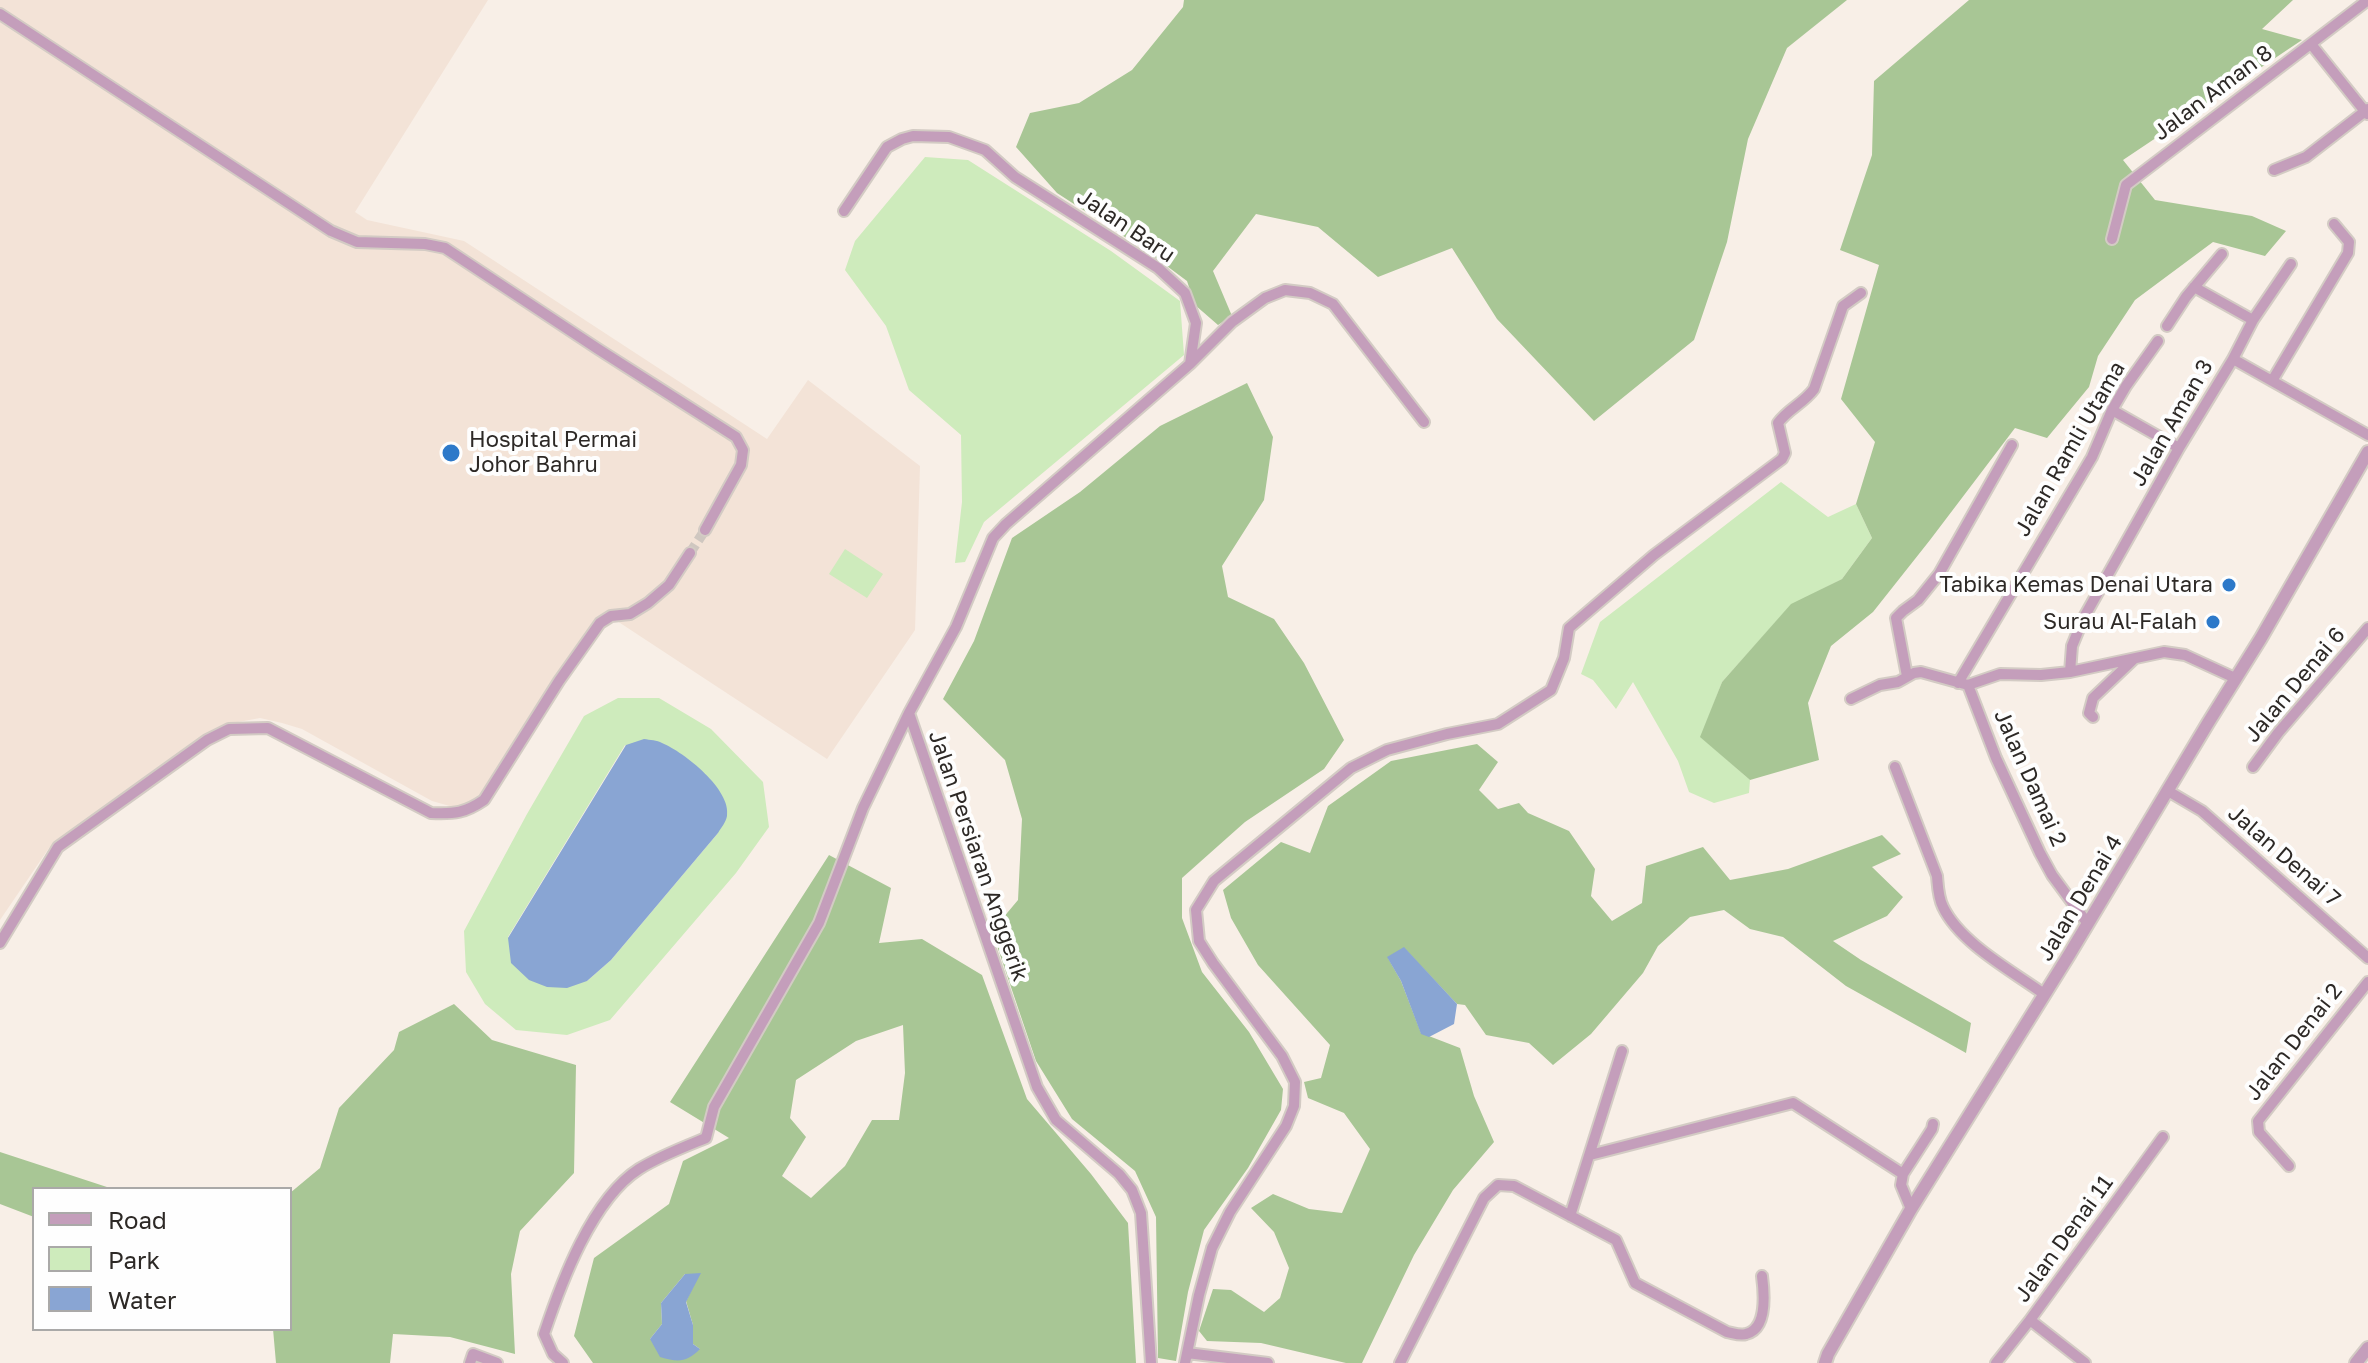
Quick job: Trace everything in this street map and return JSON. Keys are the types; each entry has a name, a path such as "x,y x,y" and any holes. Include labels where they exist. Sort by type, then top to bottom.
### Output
{"street":[{"name":"Jalan Aman 8","path":"2112,239 2126,185 2368,0"},
{"path":"0,14 331,231 357,242 425,244 445,248 736,437 743,450 741,465 705,530"},
{"path":"2274,170 2306,157 2367,112 2311,44"},
{"name":"Jalan Baru","path":"844,211 887,147 902,139 913,136 949,137 985,150 1015,177 1158,268 1185,293 1196,323 1190,364"},
{"path":"2272,381 2348,253 2349,242 2334,224"},
{"path":"2167,326 2222,254"},
{"name":"Jalan Aman 3","path":"2070,672 2069,656 2083,619 2253,320 2291,264"},
{"path":"2194,287 2253,320"},
{"name":"Jalan Persiaran Anggerik","path":"1151,1363 1141,1213 1132,1190 1119,1174 1056,1120 1037,1087 909,713 956,627 993,538 1190,364 1232,322 1265,298 1285,290 1310,293 1333,304 1424,422"},
{"path":"1268,1363 1186,1358 1212,1248 1230,1212 1286,1126 1295,1094 1295,1082 1282,1056 1199,941 1196,910 1214,881 1351,768 1387,750 1498,724 1551,690 1564,658 1569,628 1654,555 1782,459 1785,453 1778,423 1784,414 1807,399 1814,389 1843,306 1861,293"},
{"name":"Jalan Ramli Utama","path":"1963,684 2018,578 2092,457 2112,410 2158,341"},
{"path":"2233,359 2368,435"},
{"path":"2112,410 2179,448"},
{"path":"1907,676 1896,618 1918,600 1939,574 2012,445"},
{"name":"Jalan Denai 4","path":"1825,1363 1911,1209 2261,638 2368,452"},
{"path":"0,943 58,847 207,740 229,729 268,728 431,813 468,811 484,800 559,681 600,623 611,616 630,614 648,603 669,585 690,553"},
{"name":"Jalan Denai 6","path":"2253,767 2278,733 2368,628"},
{"path":"1851,699 1914,673 1921,672 1963,684 2000,674 2070,672 2164,652 2185,655 2235,678"},
{"path":"2093,717 2089,713 2093,698 2135,658"},
{"name":"Jalan Damai 2","path":"1963,684 2040,853 2088,924"},
{"path":"563,1363 553,1354 544,1334 562,1280 582,1242 611,1196 636,1171 706,1138 714,1107 819,923 863,808 909,713"},
{"path":"1895,767 1937,876 1938,892 1944,908 1972,943 2044,994"},
{"name":"Jalan Denai 7","path":"2168,791 2202,811 2368,958"},
{"name":"Jalan Denai 2","path":"2289,1166 2259,1132 2258,1121 2368,982"},
{"path":"1570,1216 1622,1051"},
{"path":"1590,1155 1793,1103 1903,1174"},
{"path":"1911,1209 1901,1185 1903,1174 1933,1124"},
{"name":"Jalan Denai 11","path":"1996,1363 2163,1137"},
{"path":"1400,1363 1484,1198 1493,1188 1503,1184 1514,1186 1616,1240 1631,1276 1641,1288 1727,1332 1752,1333 1758,1325 1766,1300 1762,1276"},
{"path":"2030,1320 2085,1363"},
{"path":"2356,1363 2368,1348"},
{"path":"472,1359 497,1363"}],"shaded area":[{"name":"Hospital Permai Johor Bahru","path":"0,0 488,0 355,212 367,220 464,241 767,439 808,380 920,466 915,630 827,759 611,617 500,777 478,800 453,807 432,801 302,729 260,718 233,723 205,734 49,848 0,920"}],"green space":[{"path":"1184,0 1847,0 1787,48 1748,139 1727,242 1694,340 1594,421 1497,319 1452,248 1378,277 1318,227 1256,214 1213,271 1232,316 1218,325 1195,305 1187,281 1057,193 1016,147 1030,113 1079,103 1132,70 1183,7"},
{"path":"1969,0 2293,0 2262,29 2302,40 2123,160 2155,200 2252,216 2286,231 2265,256 2213,242 2135,300 2098,356 2089,387 2047,438 2015,428 1873,612 1831,646 1808,703 1819,760 1750,780 1700,737 1722,682 1791,604 1842,579 1872,538 1856,504 1875,442 1841,399 1879,265 1840,250 1872,155 1874,81"},
{"path":"925,157 968,160 1111,251 1180,301 1184,355 984,522 965,562 955,563 962,502 961,435 909,390 886,326 845,270 855,241"},
{"path":"1247,383 1273,437 1264,500 1222,566 1228,597 1274,619 1304,663 1344,740 1324,769 1245,822 1182,878 1182,918 1202,972 1249,1032 1283,1089 1281,1110 1248,1168 1204,1230 1188,1292 1176,1361 1158,1358 1156,1217 1135,1171 1072,1119 1036,1061 992,931 1018,900 1022,819 1005,760 943,699 974,641 1012,538 1080,492 1160,426"},
{"path":"1781,482 1828,517 1856,504 1872,538 1842,579 1791,605 1722,682 1701,737 1750,780 1749,793 1714,803 1689,792 1678,761 1633,682 1616,709 1593,680 1581,674 1600,622"},
{"path":"845,549 883,574 867,598 829,574"},
{"path":"618,698 659,698 711,729 763,782 769,827 736,873 610,1020 567,1035 516,1030 485,1004 466,972 464,931 584,716","holes":["625,745 718,833 611,960 587,981 508,937"]},
{"path":"1477,744 1498,762 1479,790 1498,809 1519,803 1528,813 1569,831 1595,869 1591,896 1612,921 1642,903 1646,866 1703,847 1730,880 1788,869 1882,835 1901,854 1872,867 1903,897 1887,916 1833,941 1971,1023 1966,1053 1846,986 1783,937 1750,929 1724,910 1690,917 1658,946 1643,973 1591,1034 1553,1065 1529,1043 1486,1035 1465,1005 1457,1004 1404,948 1388,958 1401,981 1421,1033 1460,1048 1474,1096 1494,1142 1453,1190 1414,1255 1362,1363 1346,1363 1261,1343 1207,1341 1199,1331 1213,1289 1231,1290 1264,1312 1280,1298 1289,1268 1274,1232 1251,1208 1273,1194 1309,1209 1342,1213 1370,1149 1344,1113 1308,1098 1304,1082 1321,1078 1330,1045 1258,965 1231,918 1223,890 1281,842 1310,853 1328,806 1391,761"},
{"path":"829,855 891,888 879,943 922,939 982,975 1027,1099 1128,1223 1136,1363 593,1363 574,1336 594,1258 669,1204 683,1161 729,1138 670,1102","holes":["903,1025 905,1073 899,1120 872,1120 845,1166 811,1198 782,1176 806,1137 790,1118 796,1080 856,1041","685,1274 695,1283 686,1301 693,1325 693,1344 700,1349 650,1339 662,1324 661,1303"]},
{"path":"454,1004 492,1040 576,1065 574,1173 520,1231 511,1274 515,1354 450,1337 393,1334 390,1363 276,1363 273,1331 292,1331 292,1191 320,1168 339,1108 394,1050 399,1032"},
{"path":"0,1152 107,1187 32,1187 32,1216 0,1204"}],"water":[{"path":"644,739 658,741 671,748 705,773 727,806 726,820 611,960 587,981 567,988 547,987 529,980 511,963 508,938 626,745"},
{"path":"1404,947 1457,1004 1454,1024 1429,1037 1421,1034 1401,981 1387,957"},
{"path":"701,1273 686,1302 693,1325 693,1344 700,1349 682,1360 660,1357 650,1339 662,1324 661,1303 685,1274"}],"tunnel":[{"path":"690,553 705,530"}],"place":[{"name":"Hospital Permai Johor Bahru","path":"451,453"},
{"name":"Tabika Kemas Denai Utara","path":"2229,585"},
{"name":"Surau Al-Falah","path":"2213,622"}]}
